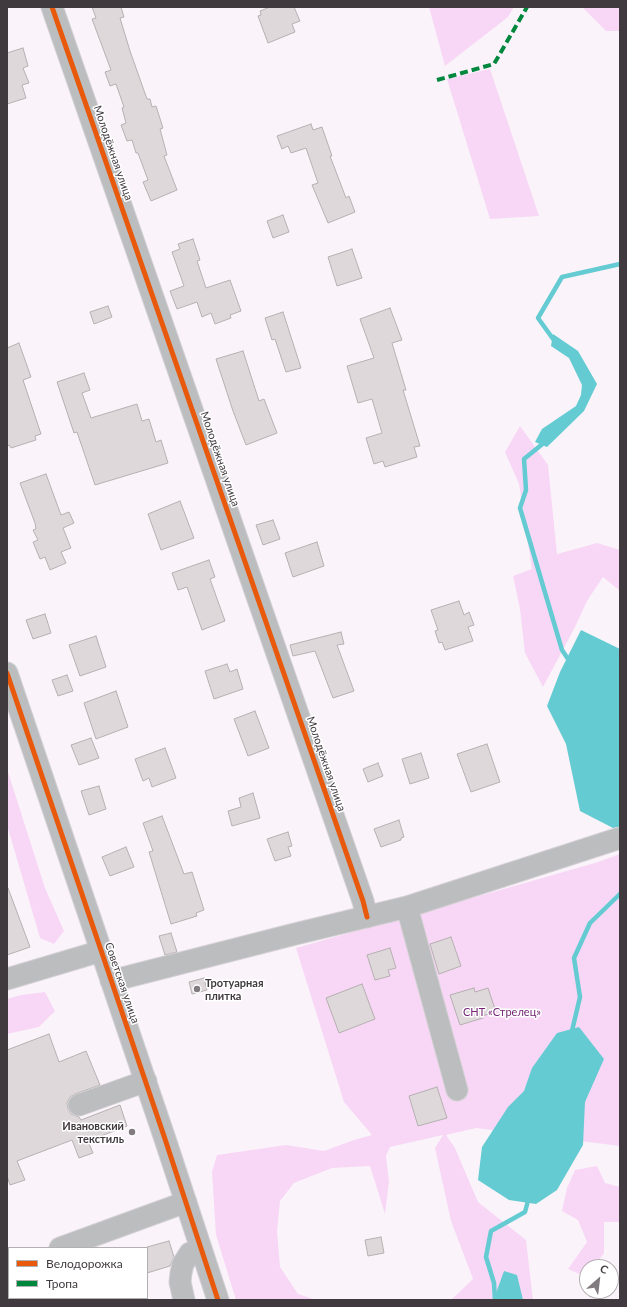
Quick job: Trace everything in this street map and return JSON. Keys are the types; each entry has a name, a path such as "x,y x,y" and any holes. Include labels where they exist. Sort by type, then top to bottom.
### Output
{"street":[{"name":"Молодёжная улица","path":"52,7 363,901 366,917"},
{"name":"Советская улица","path":"7,673 100,951 146,1081 218,1300"},
{"path":"111,981 295,934 407,908 620,838"},
{"path":"407,908 457,1090"},
{"path":"7,979 100,951"},
{"path":"79,1105 146,1081"},
{"path":"63,1247 186,1202"},
{"path":"184,1300 180,1282 181,1273 183,1264 190,1253"}],"green space":[{"path":"429,7 514,7 508,17 445,66"},
{"path":"582,7 620,7 620,31 606,31"},
{"path":"490,69 539,216 490,219 447,79"},
{"path":"520,426 548,465 557,554 597,543 620,550 620,591 603,577 587,601 543,687 525,653 520,609 513,576 532,569 519,484 505,452"},
{"path":"7,769 45,888 64,931 54,944 40,938 7,825"},
{"name":"СНТ «Стрелец»","path":"620,854 620,1146 476,1128 446,1135 455,1148 478,1202 526,1240 533,1300 451,1300 473,1279 451,1221 435,1148 443,1135 390,1147 386,1156 389,1182 385,1214 370,1166 332,1168 294,1183 280,1201 277,1231 280,1267 298,1294 316,1300 236,1300 216,1235 212,1172 217,1155 286,1145 324,1151 372,1135 344,1102 296,948 595,863"},
{"path":"45,992 55,1011 39,1027 7,1034 7,999 21,995"},
{"path":"597,1166 605,1183 620,1187 620,1222 604,1222 604,1253 600,1259 579,1259 579,1274 568,1269 587,1242 578,1220 562,1211 567,1188 575,1170"}],"water":[{"path":"553,334 578,351 597,384 584,411 547,447 535,442 542,429 576,406 581,395 582,385 569,358 551,346"},
{"path":"581,630 620,649 620,827 613,828 580,811 566,744 547,706 560,672"},
{"path":"579,1027 604,1059 585,1102 583,1145 557,1190 536,1204 509,1200 478,1180 482,1147 508,1107 524,1091 532,1068 557,1033"},
{"path":"504,1271 517,1275 523,1300 496,1300 495,1296"}],"building":[{"path":"92,7 121,7 124,17 120,18 130,51 147,99 150,99 152,107 156,106 163,128 160,129 167,155 164,156 177,190 151,201 143,182 148,180 138,153 136,153 132,140 127,141 121,125 126,123 122,108 124,107 116,84 110,86 105,72 111,70 92,19 96,18"},
{"path":"270,7 294,7 300,21 292,24 295,32 268,43 258,16 261,15 260,11"},
{"path":"23,48 28,66 23,68 29,83 22,85 26,98 7,104 7,53"},
{"path":"311,124 313,130 322,127 332,156 330,156 346,198 349,196 355,212 328,223 312,185 318,183 306,148 291,153 288,146 282,149 277,136"},
{"path":"283,215 289,232 273,238 267,221"},
{"path":"193,239 200,260 197,261 206,288 230,280 241,311 230,315 231,318 215,324 211,313 202,317 197,302 177,309 170,291 184,286 172,252 180,249 178,244"},
{"path":"352,249 362,278 337,286 328,257"},
{"path":"108,306 112,317 94,324 90,312"},
{"path":"390,308 402,340 392,343 406,390 403,390 420,446 414,447 417,457 385,467 383,461 374,464 366,438 382,433 372,399 358,403 347,366 374,358 360,319"},
{"path":"283,312 301,368 286,372 275,339 272,340 265,318"},
{"path":"19,343 31,377 23,380 41,434 35,436 36,440 11,448 9,445 7,446 7,348"},
{"path":"243,351 259,401 264,399 277,433 246,445 216,359"},
{"path":"84,373 90,390 82,393 91,418 137,404 142,421 149,419 156,442 161,440 168,463 95,485 77,432 74,433 57,382"},
{"path":"46,474 61,515 69,512 74,523 63,528 71,548 61,552 66,563 50,570 45,557 40,559 33,542 38,540 33,530 36,529 35,523 20,483"},
{"path":"180,501 194,538 161,550 148,514"},
{"path":"273,520 280,539 263,545 256,525"},
{"path":"317,542 324,566 293,577 285,553"},
{"path":"209,560 215,577 210,579 225,621 202,630 187,587 178,590 172,573"},
{"path":"459,601 464,615 469,612 474,625 468,627 473,641 445,650 442,642 439,643 435,631 438,630 431,610"},
{"path":"45,614 51,633 33,639 26,620"},
{"path":"341,632 344,644 337,645 354,691 333,698 315,651 293,656 290,645"},
{"path":"96,636 106,667 80,676 69,645"},
{"path":"227,664 230,672 237,669 243,689 214,699 205,671"},
{"path":"67,675 73,691 58,696 52,680"},
{"path":"116,691 128,727 96,739 84,703"},
{"path":"255,711 269,748 248,756 234,719"},
{"path":"91,738 99,758 79,765 71,745"},
{"path":"487,744 500,782 471,792 457,754"},
{"path":"165,748 176,778 152,787 149,778 143,781 135,759"},
{"path":"421,753 429,778 410,784 402,759"},
{"path":"378,763 383,776 368,782 363,769"},
{"path":"99,786 106,809 89,815 81,791"},
{"path":"253,793 260,818 232,826 228,811 241,807 239,798"},
{"path":"162,816 184,874 192,872 204,910 196,913 197,916 171,924 149,852 153,851 143,823"},
{"path":"399,820 404,837 401,838 401,840 381,847 374,829"},
{"path":"288,832 292,846 288,847 291,856 275,861 267,839"},
{"path":"126,847 134,867 110,876 102,857"},
{"path":"7,888 30,947 7,955"},
{"path":"171,933 177,952 165,955 159,936"},
{"path":"451,937 461,966 439,974 430,944"},
{"path":"390,948 396,968 388,970 390,976 375,980 367,955"},
{"path":"204,978 207,990 192,994 189,982"},
{"path":"362,984 375,1019 339,1033 326,998"},
{"path":"474,988 475,992 488,988 496,1012 482,1016 483,1018 460,1025 450,995"},
{"path":"49,1034 59,1062 86,1051 100,1085 70,1097 67,1103 71,1114 79,1117 81,1120 120,1105 127,1126 88,1141 93,1153 79,1158 72,1140 17,1161 25,1180 10,1185 7,1176 7,1050"},
{"path":"437,1087 447,1118 418,1126 409,1096"},
{"path":"381,1237 384,1253 368,1256 365,1240"},
{"path":"169,1241 174,1257 170,1266 148,1273 147,1247"}],"waterway":[{"path":"556,343 538,318 562,277 620,264"},
{"path":"545,442 524,459 526,490 520,508 562,650 570,662"},
{"path":"571,1035 580,997 574,958 590,923 620,894"},
{"path":"495,1300 494,1283 486,1257 491,1231 525,1212 529,1197"}],"marked path":[{"path":"437,80 494,64 527,7"}],"cycle path":[{"path":"52,7 363,901 367,917"},
{"path":"7,673 218,1300"}],"place":[{"name":"Тротуарная плитка","path":"197,989"},
{"name":"Ивановский текстиль","path":"132,1132"}]}
